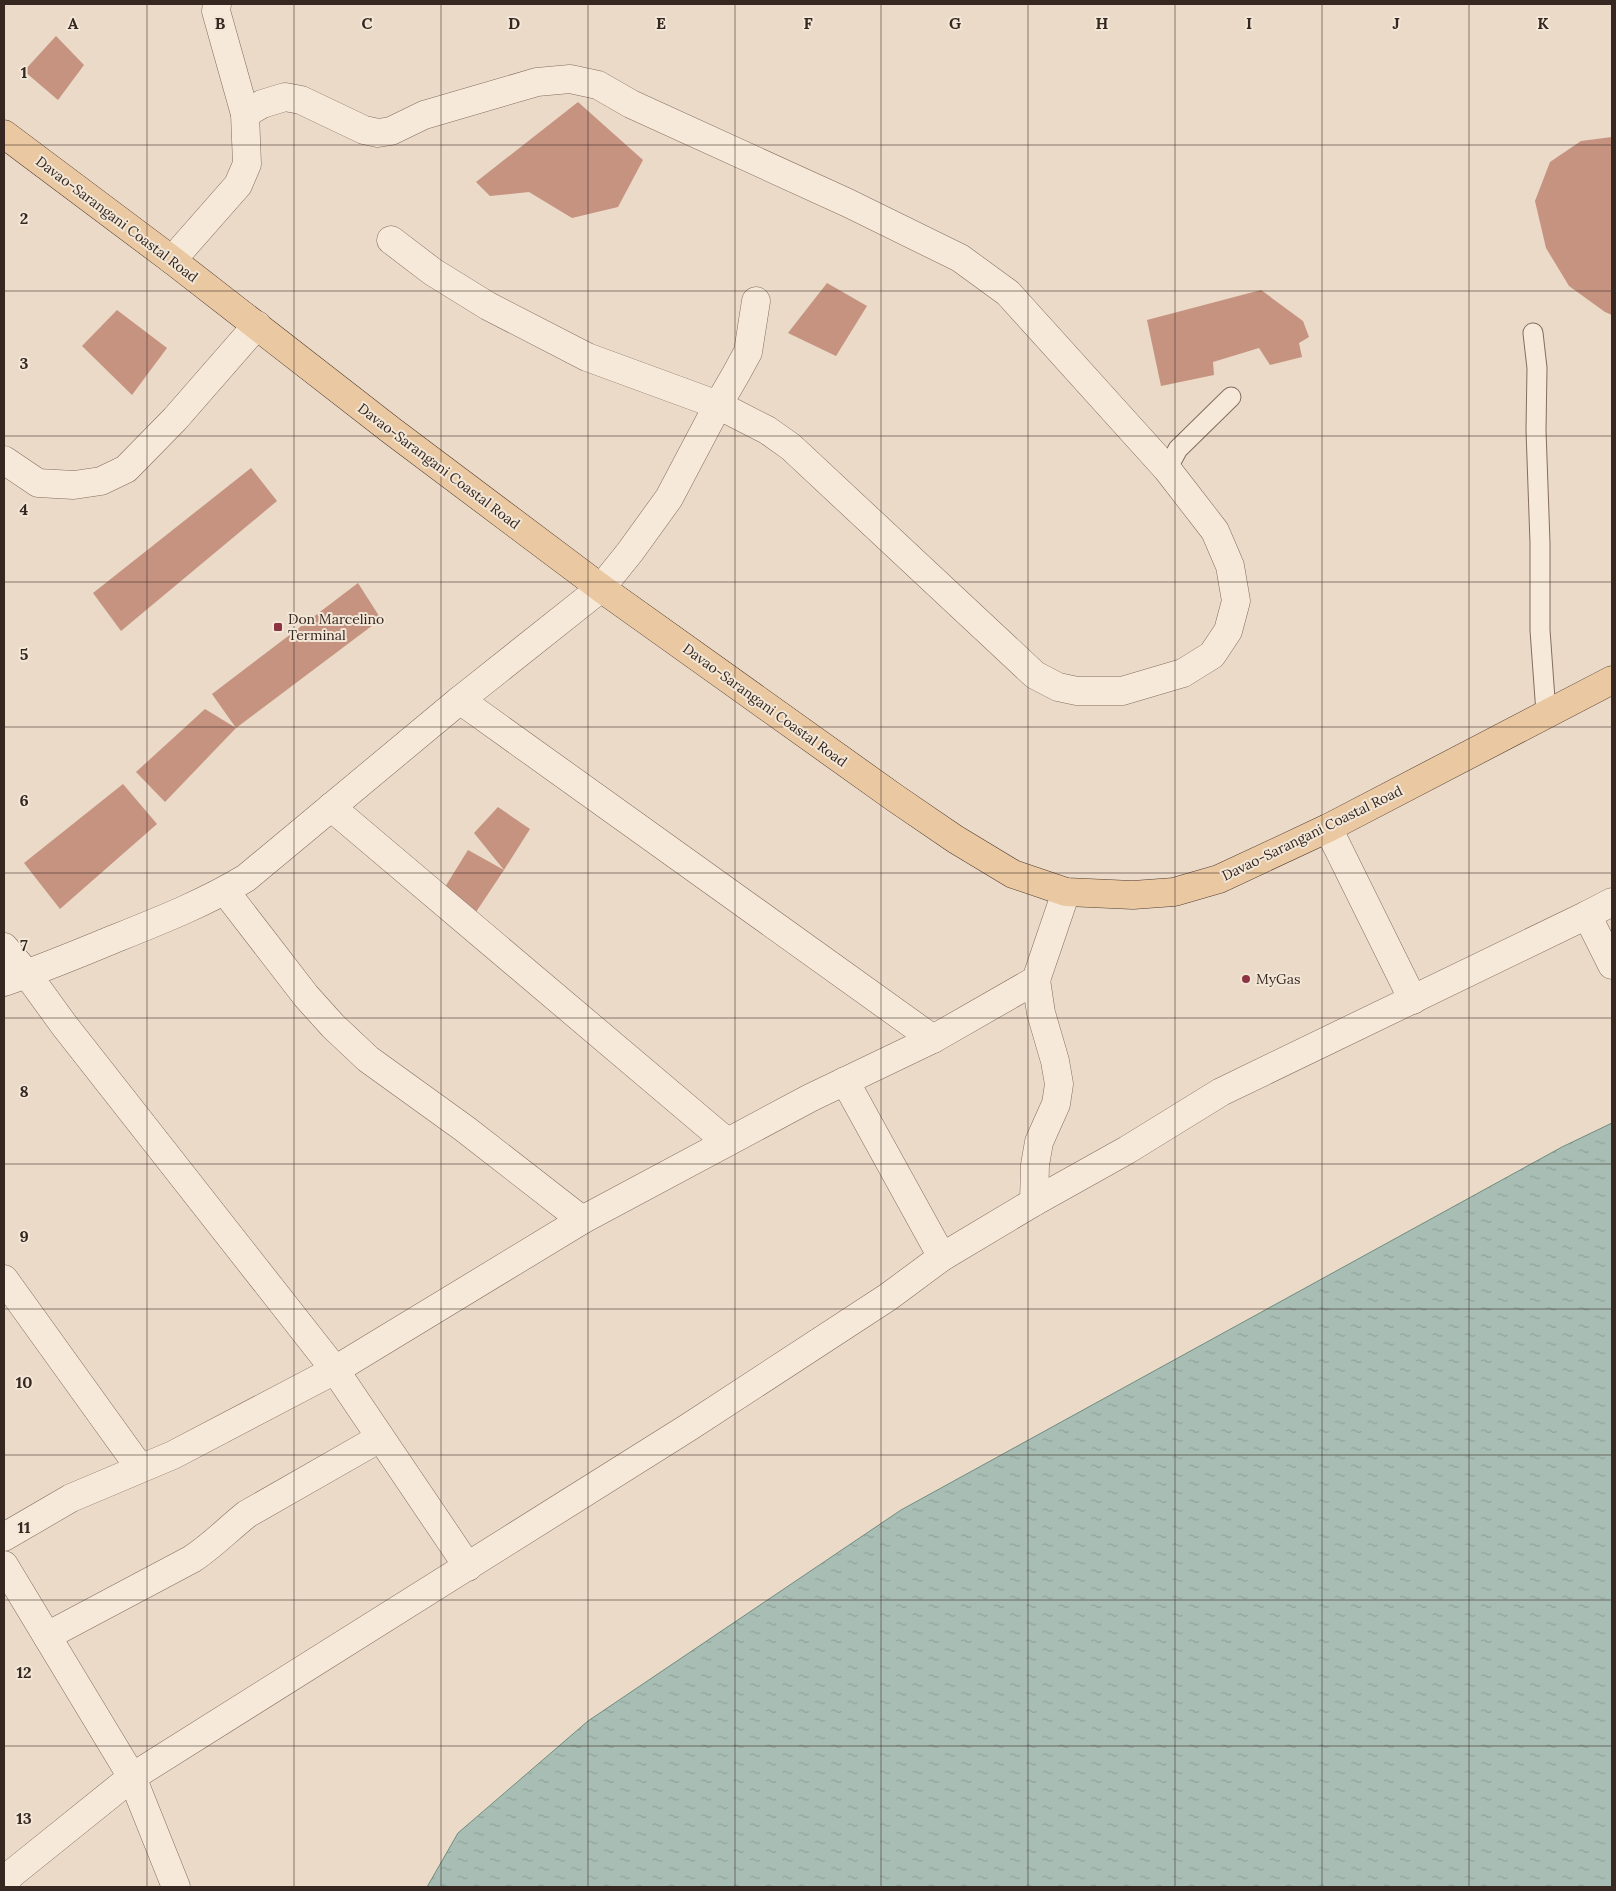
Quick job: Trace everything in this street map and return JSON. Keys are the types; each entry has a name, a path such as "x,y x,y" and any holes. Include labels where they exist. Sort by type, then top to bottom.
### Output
{"main road":[{"name":"Davao-Sarangani Coastal Road","path":"4,134 257,325 392,431 601,588 895,798 955,839 1013,874 1066,892 1133,895 1174,892 1218,879 1328,828 1612,680"}],"street":[{"path":"172,260 238,186 246,164 245,114 212,6"},
{"path":"245,114 262,104 286,97 301,100 364,130 378,133 391,130 424,115 537,82 570,79 598,85 631,104 848,203 960,258 1008,293 1167,469 1215,531 1230,566 1236,600 1228,631 1212,654 1183,673 1122,691 1077,691 1058,687 1035,675 791,447 767,430 718,404 587,357 488,306 433,272 391,240"},
{"path":"15,978 149,925 225,891 246,878 460,700 601,588 669,498 718,404 748,352 756,301"},
{"path":"4,460 38,483 74,486 101,481 126,469 175,419 257,325"},
{"path":"460,700 934,1038"},
{"path":"331,807 727,1142"},
{"path":"1328,828 1413,1000"},
{"path":"225,891 306,996 333,1026 368,1059 465,1129 582,1220"},
{"path":"1034,1202 1034,1165 1039,1142 1056,1104 1059,1084 1055,1062 1040,1013 1036,980 1066,892"},
{"path":"5,1887 9,1876 132,1777 706,1416 888,1297 942,1257 1034,1202 1127,1150 1221,1092 1612,902"},
{"path":"1587,915 1612,965"},
{"path":"4,947 15,978 64,1025 335,1370 468,1567"},
{"path":"4,1537 71,1498 173,1455 335,1370 582,1220 727,1142 845,1081 934,1038 1036,980"},
{"path":"845,1081 942,1257"},
{"path":"4,1279 140,1468"},
{"path":"47,1636 192,1559 211,1546 230,1527 247,1514 380,1438"},
{"path":"4,1565 132,1777 176,1887"}],"lane":[{"path":"1533,332 1536,368 1540,630 1546,713"},
{"path":"1167,469 1178,448 1231,397"}],"water":[{"path":"1612,1123 1612,1887 427,1887 458,1833 588,1721 901,1510 1562,1147"}],"building":[{"path":"56,36 84,65 58,100 24,71"},
{"path":"578,102 643,160 618,207 572,218 529,192 490,196 476,182"},
{"path":"1612,137 1612,315 1569,286 1546,248 1535,201 1550,162 1581,141"},
{"path":"827,283 867,306 836,356 788,333"},
{"path":"1261,290 1303,321 1309,337 1299,343 1302,357 1270,365 1259,348 1213,362 1214,375 1161,386 1147,320"},
{"path":"117,310 167,348 132,395 82,346"},
{"path":"251,468 277,501 121,631 93,593"},
{"path":"358,583 381,619 236,728 212,694"},
{"path":"205,709 236,728 165,802 136,772"},
{"path":"123,784 157,824 60,909 24,863"},
{"path":"498,807 530,829 504,870 474,833"},
{"path":"468,850 504,870 476,912 445,887"}],"place":[{"name":"Don Marcelino Terminal","path":"278,627"},
{"name":"MyGas","path":"1246,979"}]}
